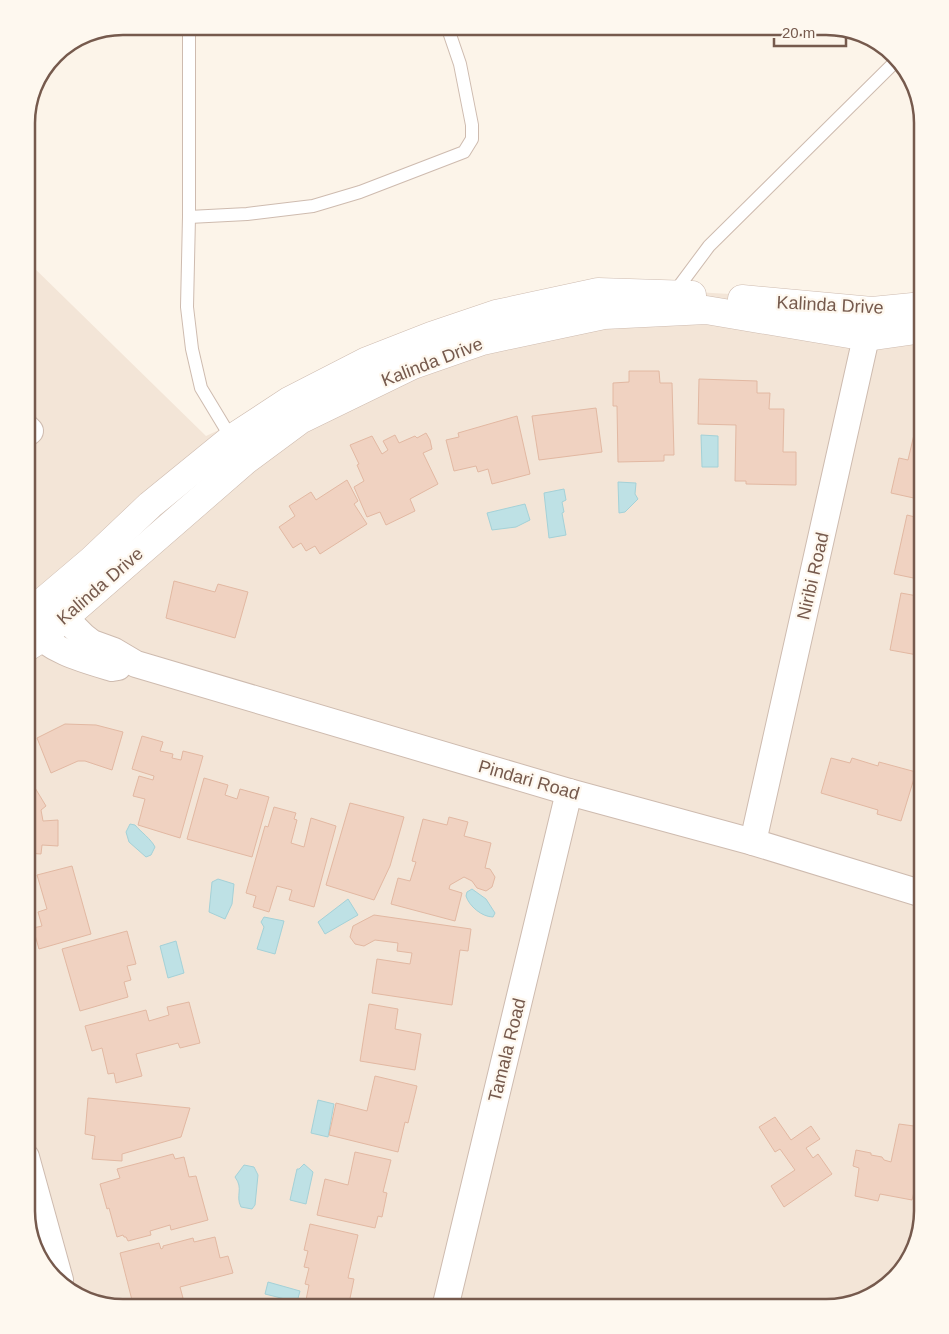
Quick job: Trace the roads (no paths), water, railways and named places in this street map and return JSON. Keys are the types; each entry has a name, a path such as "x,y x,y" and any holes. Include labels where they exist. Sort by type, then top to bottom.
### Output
{"street":[{"name":"Kalinda Drive","path":"38,624 238,450 289,402 367,361 431,336 496,314 598,292 674,294 869,324 914,309"},
{"name":"Kalinda Drive","path":"238,450 413,365 482,341 604,315 706,310 914,328"},
{"name":"Niribi Road","path":"753,842 869,324"},
{"name":"Pindari Road","path":"38,624 83,636 92,643 114,651 136,664 569,792 753,842 914,891"},
{"name":"Tamala Road","path":"447,1299 569,792"},
{"path":"35,1190 57,1269"}],"lane":[{"path":"189,35 188,307 192,349 202,388 238,450"},
{"path":"189,217 247,214 313,206 360,192 464,152 472,140 472,125 460,64 450,35"},
{"path":"674,294 709,246 892,65"}],"water":[{"path":"701,435 718,436 718,467 702,467"},
{"path":"618,482 636,483 635,494 638,499 625,512 619,513"},
{"path":"564,489 566,500 562,502 564,512 562,513 566,535 549,538 544,493"},
{"path":"525,504 530,520 516,527 492,530 487,513"},
{"path":"130,824 135,825 153,844 155,847 151,855 146,857 129,842 126,832"},
{"path":"218,879 234,884 232,904 225,919 209,912 212,882"},
{"path":"472,889 486,899 495,913 493,917 480,913 470,904 466,896 467,892"},
{"path":"348,899 358,915 325,934 318,922"},
{"path":"264,917 284,921 275,954 257,949 264,927 261,922"},
{"path":"176,941 184,973 168,978 160,946"},
{"path":"318,1100 334,1104 328,1137 311,1133"},
{"path":"304,1164 313,1172 306,1204 290,1200 297,1169"},
{"path":"244,1165 254,1167 258,1175 255,1205 252,1209 241,1207 239,1203 239,1185 235,1177"},
{"path":"268,1282 300,1291 298,1299 285,1299 265,1294"}]}
